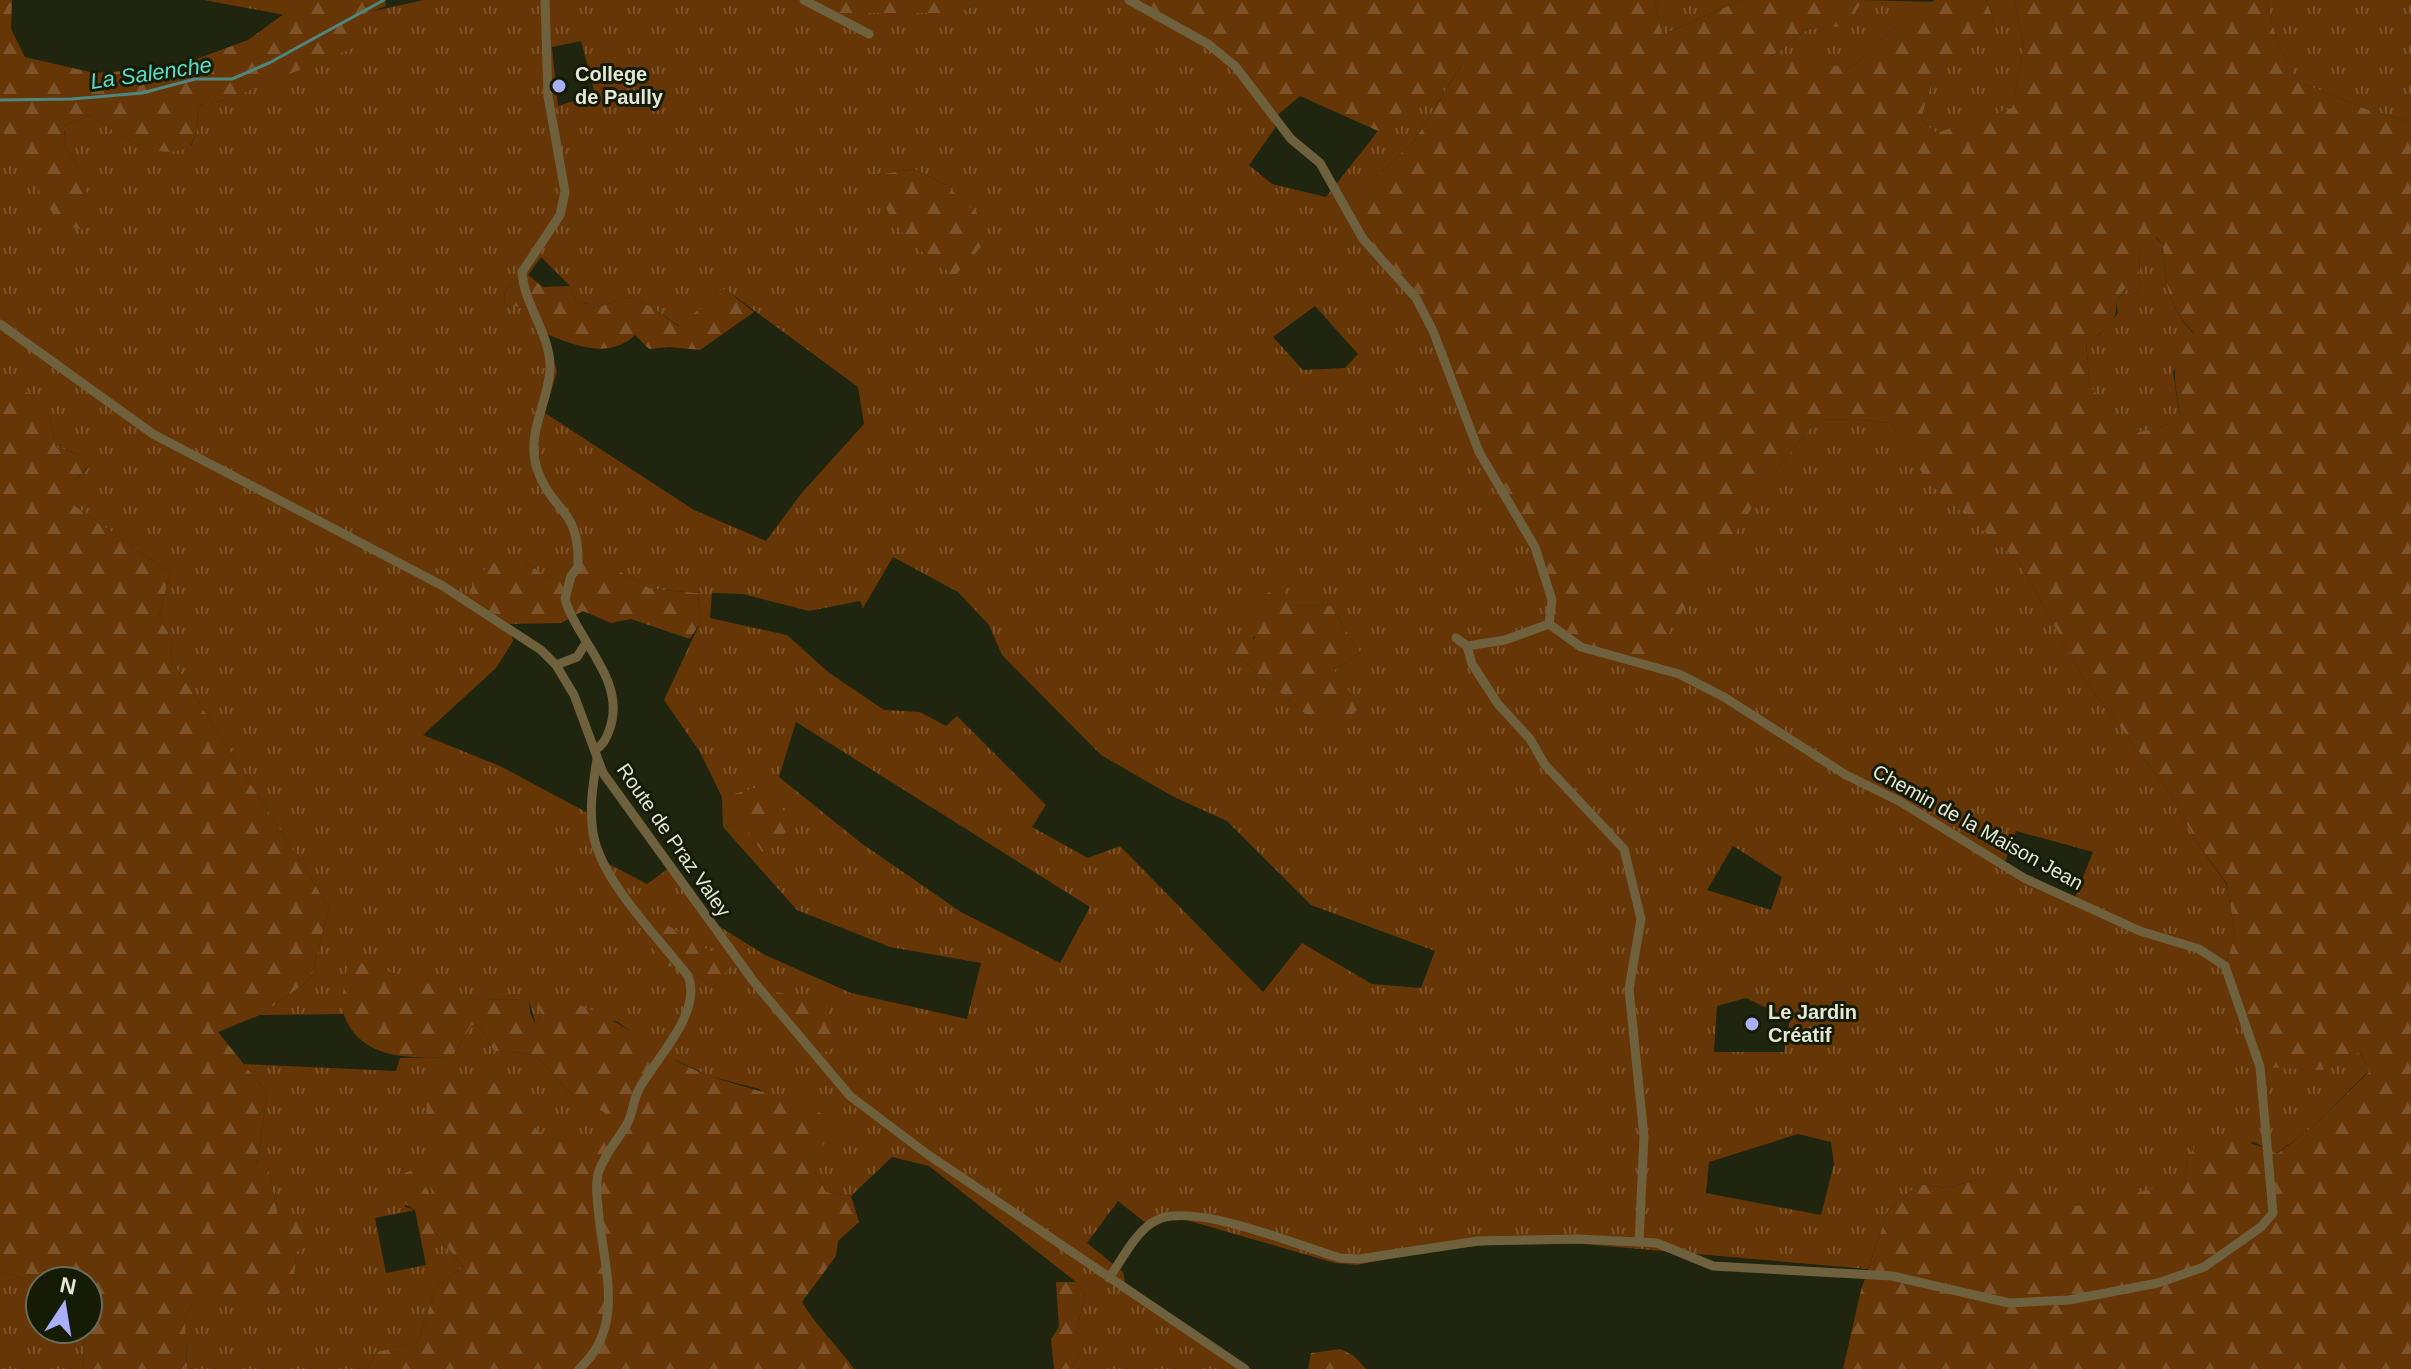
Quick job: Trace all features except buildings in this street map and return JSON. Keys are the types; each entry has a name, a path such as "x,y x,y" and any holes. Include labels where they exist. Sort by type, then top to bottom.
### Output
{"street":[{"path":"545,0 548,96 565,192 560,215 524,266 523,280 551,367 538,416 534,454 537,469 551,495 575,526 578,567 571,576 565,599 606,677 614,702 608,734 596,753 591,807 593,835 602,864 688,976 691,986 689,1006 662,1059 637,1092 626,1125 597,1175 598,1214 611,1293 600,1342 591,1358 579,1369"},
{"path":"804,0 869,34"},
{"path":"1129,0 1175,23 1235,66 1291,139 1320,163 1363,239 1416,298 1433,331 1479,452 1535,547 1552,600 1549,624 1505,640 1467,646"},
{"name":"Route de Praz Valey","path":"0,324 141,426 462,597 521,635 556,665 574,695 603,773 754,982 850,1096 927,1154 1245,1369"},
{"name":"Chemin de la Maison Jean","path":"1109,1278 1150,1224 1163,1216 1186,1213 1212,1217 1340,1258 1359,1259 1425,1246 1478,1241 1578,1239 1657,1243 1713,1266 1826,1269 1892,1276 2009,1303 2069,1300 2158,1283 2204,1267 2261,1227 2273,1213 2260,1067 2232,980 2225,966 2212,955 2097,913 2024,878 1899,801 1846,775 1724,697 1679,674 1581,647 1549,624"},
{"path":"1456,638 1467,646 1472,664 1498,704 1530,739 1563,787 1624,849 1641,919 1629,989 1644,1137 1639,1242"},
{"path":"556,665 577,657 586,643"}],"green space":[{"path":"0,0 12,0 11,29 25,57 94,73 172,68 248,40 303,0 385,0 386,6 364,14 353,48 226,100 198,105 197,131 190,147 163,152 150,149 89,115 64,126 66,149 80,169 92,210 82,230 58,222 0,126"},
{"path":"204,0 379,0 327,23"},
{"path":"424,0 809,0 966,10 983,0 1129,0 1235,66 1274,118 1275,128 1249,165 1272,184 1326,197 1378,131 1463,62 1415,140 1369,184 1392,268 1646,664 1785,459 1817,420 1853,419 1891,423 1928,481 2019,562 2085,681 2168,790 2194,838 2227,885 2235,936 2225,966 2321,1070 2343,1055 2360,1052 2369,1071 2311,1128 2276,1154 2254,1142 2187,1160 2185,1182 2045,1214 1981,1179 1946,1188 1919,1184 1888,1211 1868,1269 1582,1244 1488,1245 1426,1251 1357,1265 1335,1263 1186,1220 1172,1218 1152,1228 1118,1201 1087,1243 1123,1272 1125,1282 1133,1289 1251,1369 1071,1369 1090,1335 1076,1335 1085,1294 1076,1282 929,1166 892,1157 851,1196 826,1192 815,1172 815,1153 759,1089 709,1076 653,1049 618,1022 538,1000 541,1016 536,1025 529,1000 479,999 348,960 343,1014 260,1015 311,979 329,907 171,659 172,640 159,617 170,573 75,506 66,488 88,468 78,454 56,447 49,416 12,377 0,378 0,126 80,169 66,149 64,126 89,115 150,149 177,150 191,146 197,131 198,105 226,100 364,13","holes":["581,41 595,94 558,106 552,47","914,169 946,185 876,175","541,257 570,286 577,302 602,306 626,297 650,306 679,326 725,289 858,387 864,424 800,495 766,541 694,510 545,413 557,371 537,309 504,305 505,290 528,275","1315,306 1358,354 1345,368 1303,370 1273,337","893,557 958,592 989,625 1002,655 1101,755 1174,797 1227,821 1311,905 1435,951 1421,988 1372,984 1302,943 1263,992 1120,846 1088,858 1032,827 1046,805 957,716 946,726 920,712 884,710 828,672 787,635 710,618 712,593 743,594 809,611 860,601 863,608","524,561 551,579 615,569 651,589 698,593 700,623 664,700 700,752 722,797 763,786 741,821 723,827 797,910 890,947 981,963 967,1019 851,993 765,955 717,925 673,865 647,884 607,863 586,812 500,766 423,735 496,668 513,641 510,624 472,600","1291,605 1331,606 1360,653 1334,670 1311,719 1235,654","796,722 1090,907 1060,963 961,912 861,843 779,777","2016,831 2093,852 2075,897 2004,865","1733,846 1782,877 1771,910 1707,890","732,964 713,988 688,968","1746,998 1790,1019 1784,1052 1714,1052 1717,1006","1798,1134 1831,1142 1834,1164 1821,1215 1706,1193 1709,1162"]},
{"path":"809,0 983,0 966,10 943,13 836,13"},
{"path":"1129,0 1655,0 1662,35 1742,0 1863,0 1847,26 1808,29 1772,56 1852,68 1898,24 1935,0 1986,0 1994,21 1936,68 1921,119 1936,133 2012,108 2024,45 2014,0 2266,0 2277,40 2297,81 2366,109 2411,122 2411,1369 1843,1369 1861,1290 1888,1211 1919,1184 1946,1188 1981,1179 2019,1180 2045,1213 2185,1182 2187,1160 2199,1139 2239,1140 2277,1154 2311,1128 2369,1072 2361,1053 2343,1055 2322,1070 2260,1067 2225,966 2235,936 2227,884 2194,838 2168,790 2085,681 2019,562 1927,481 1891,423 1853,419 1817,420 1785,459 1646,665 1581,647 1549,624 1552,600 1535,547 1479,452 1416,298 1348,213 1369,184 1415,140 1462,64 1378,131 1300,96 1274,118 1235,66","holes":["2156,237 2163,245 2169,292 2178,312 2193,332 2176,362 2175,381 2180,416 2169,424 2136,433 2090,387 2086,343 2112,321 2116,301 2125,289 2135,294 2139,289 2140,245"]},
{"path":"1655,0 1742,0 1662,35"},
{"path":"1863,0 1935,2 1898,24 1852,68 1771,57 1808,29 1847,25"},
{"path":"1986,0 2014,0 2024,45 2012,109 1936,133 1921,119 1936,67 1994,21"},
{"path":"2266,0 2411,0 2411,122 2366,109 2297,81 2277,40"},
{"path":"914,169 946,185 988,223 986,241 955,276 904,234 894,222 880,193 876,175"},
{"path":"2155,237 2163,245 2167,282 2173,302 2193,333 2173,372 2180,417 2169,424 2136,433 2090,387 2086,342 2100,334 2118,313 2116,301 2126,289 2135,294 2139,289 2140,245"},
{"path":"528,275 543,287 570,286 577,302 602,306 626,297 650,306 678,326 725,289 754,312 700,350 649,349 635,335 613,347 590,348 543,333 536,309 504,305 505,290"},
{"path":"12,376 49,416 56,447 78,454 88,467 67,488 75,506 170,573 159,617 172,640 171,659 329,907 311,979 260,1015 218,1032 267,1093 257,1165 268,1167 278,1215 313,1217 315,1242 296,1252 294,1282 272,1299 197,1299 185,1314 187,1369 83,1369 84,1345 104,1345 104,1265 24,1265 24,1279 0,1271 0,378"},
{"path":"524,561 551,579 574,562 615,569 651,589 698,593 700,623 690,639 631,619 611,623 583,611 561,623 510,624 472,600 472,582 491,563"},
{"path":"1280,582 1291,605 1331,606 1360,653 1334,670 1360,706 1347,722 1311,719 1235,654 1241,635 1254,639 1257,634 1250,609"},
{"path":"763,786 795,824 762,852 741,821 723,827 722,797"},
{"path":"652,916 733,964 713,988 688,968 667,966 649,944 639,920"},
{"path":"348,959 479,999 529,1000 530,1013 536,1025 541,1016 537,1000 574,1003 609,1019 692,1069 793,1102 843,1125 815,1153 815,1172 826,1192 851,1196 859,1222 838,1241 836,1256 802,1302 854,1369 367,1369 376,1352 418,1342 436,1287 463,1267 435,1232 426,1265 415,1210 393,1197 386,1183 415,1168 433,1200 427,1170 444,1154 429,1125 426,1108 441,1079 513,1084 524,1113 540,1131 549,1138 590,1152 610,1116 567,1090 535,1056 494,1051 479,1026 472,1025 452,1057 405,1056 375,1049 362,1041 344,1015 343,995"},
{"path":"777,992 826,1005 838,1046 820,1054 773,1000"},
{"path":"472,1025 479,1026 494,1051 535,1056 572,1094 611,1116 591,1153 551,1141 520,1114 444,1155 433,1204 415,1168 405,1207 415,1210 375,1218 386,1273 426,1265 434,1231 463,1267 436,1287 418,1342 376,1352 367,1369 187,1369 185,1314 197,1299 272,1299 294,1282 296,1252 278,1215 268,1167 257,1166 267,1093 244,1064 396,1071 400,1058 452,1057"},
{"path":"0,1271 24,1279 24,1345 84,1345 83,1369 0,1369"},
{"path":"1056,1282 1076,1282 1085,1294 1076,1335 1091,1334 1071,1369 1054,1369 1051,1339 1059,1327"},
{"path":"1341,1349 1354,1356 1366,1369 1308,1369 1311,1353"}],"waterway":[{"name":"La Salenche","path":"0,100 72,99 142,93 195,79 232,79 269,63 384,0"}],"place":[{"name":"College de Paully","path":"559,86"},
{"name":"Le Jardin Créatif","path":"1752,1024"}]}
